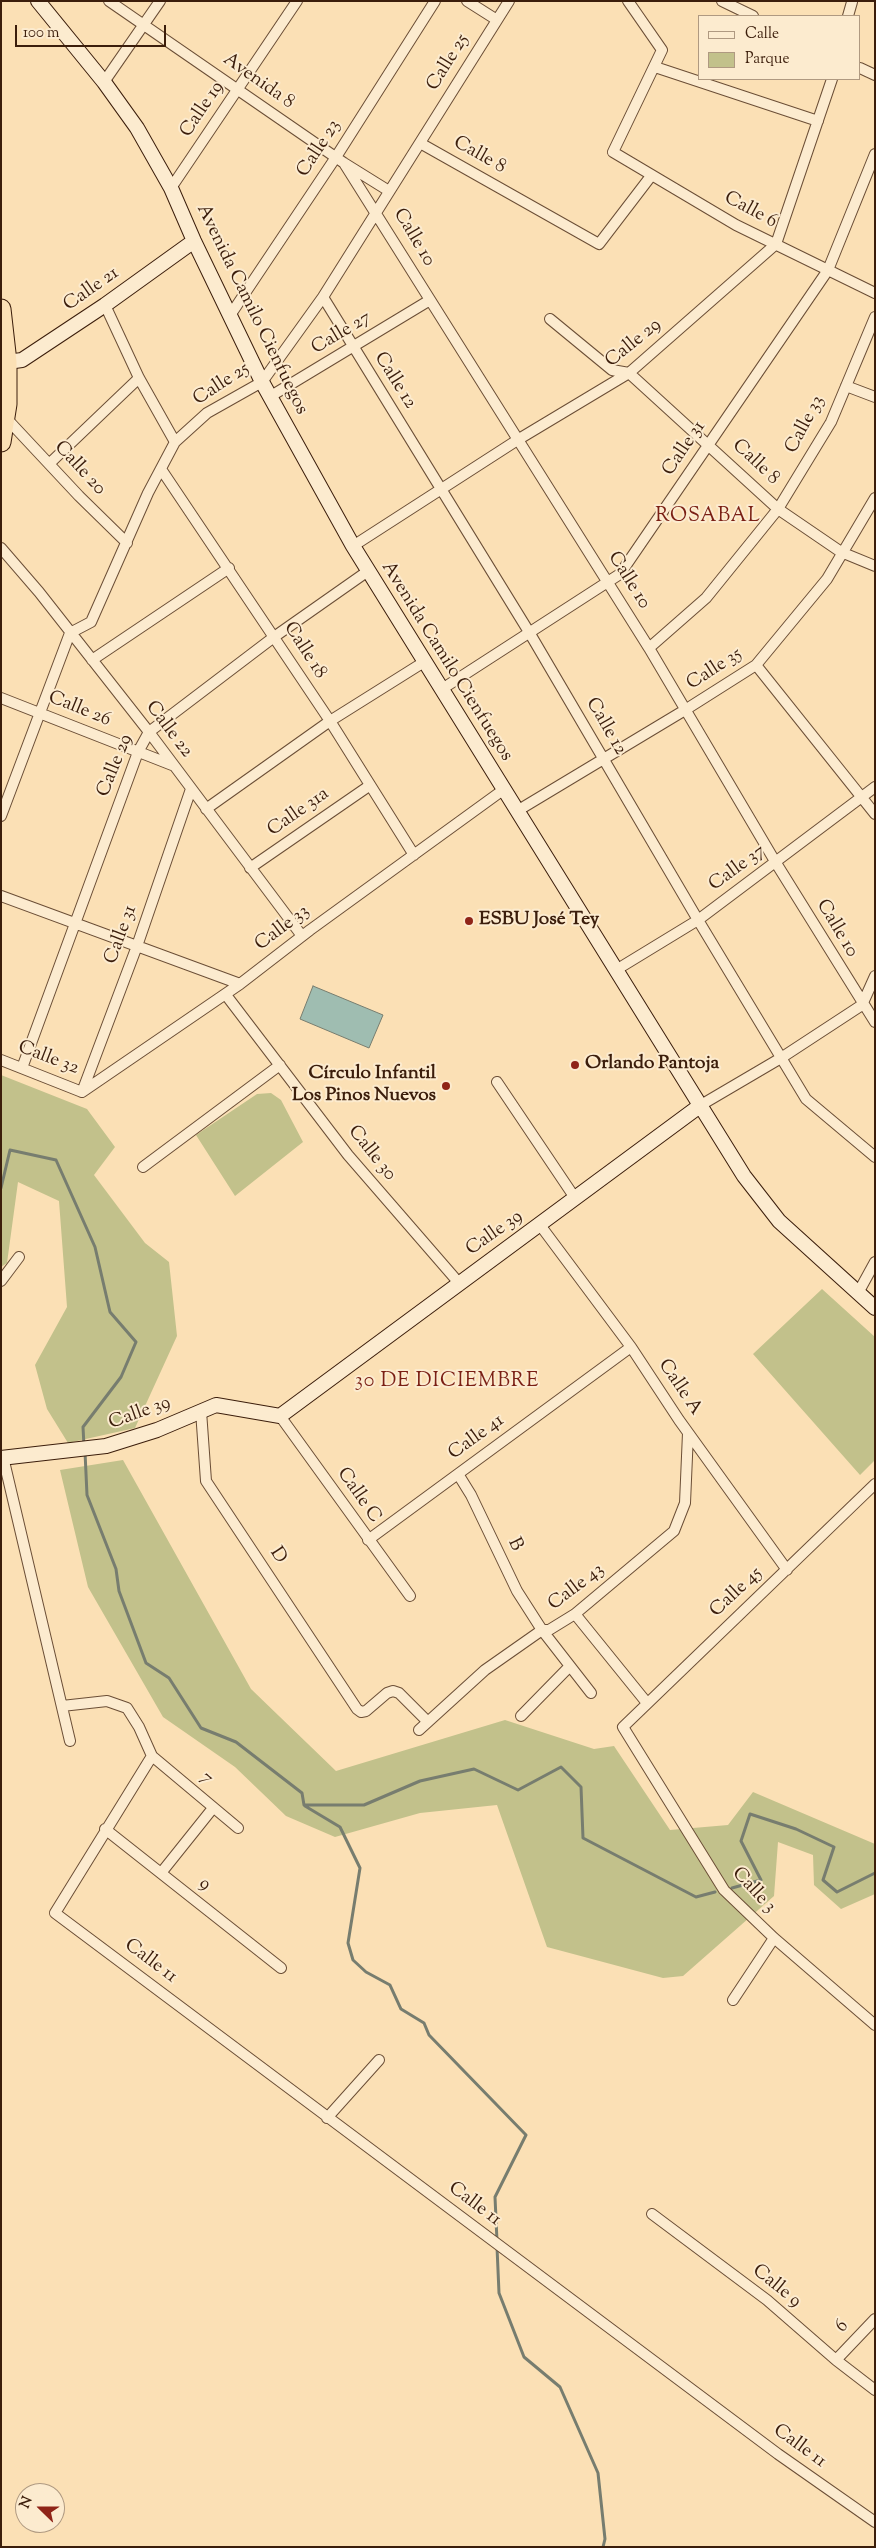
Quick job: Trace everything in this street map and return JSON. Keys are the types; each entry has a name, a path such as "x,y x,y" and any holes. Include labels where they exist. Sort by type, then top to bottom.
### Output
{"highway":[{"path":"1,442 7,362 2,317"}],"main road":[{"name":"Avenida Camilo Cienfuegos","path":"38,1 104,82 137,128 171,188 194,241 231,314 262,382 368,572 744,1176 779,1221 875,1308"},
{"name":"Calle 21","path":"7,362 22,360 105,305 194,241"},
{"name":"Calle 39","path":"2,1457 59,1453 106,1446 157,1430 216,1405 280,1416 700,1106"}],"street":[{"name":"Avenida 8","path":"109,1 340,160 389,191"},
{"path":"104,82 160,1"},
{"name":"Calle 19","path":"171,188 297,1"},
{"name":"Calle 23","path":"231,314 340,160 434,1"},
{"path":"467,1 497,20"},
{"name":"Calle 25","path":"70,633 91,622 161,468 175,442 208,413 262,382 323,297 509,1"},
{"path":"628,1 662,50 656,67 818,121"},
{"path":"722,1 751,15"},
{"path":"848,15 852,2"},
{"name":"Calle 6","path":"656,67 613,152 650,176 736,225 875,293"},
{"path":"861,68 875,75"},
{"name":"Calle 29","path":"353,546 519,439 629,373 776,244 832,80"},
{"name":"Calle 8","path":"420,144 599,244 650,176"},
{"name":"Calle 31","path":"442,689 620,574 828,270 875,154"},
{"name":"Calle 10","path":"340,160 377,212 430,300 649,648 776,863 862,1005 875,1022"},
{"name":"Calle 12","path":"323,297 529,632 806,1100 875,1157"},
{"name":"Calle 27","path":"271,396 430,300"},
{"path":"105,305 139,378 175,442"},
{"name":"Calle 8","path":"550,318 612,370 629,373 778,509 841,552 875,566"},
{"name":"Calle 33","path":"649,648 706,598 778,509 831,422 875,318"},
{"path":"50,463 139,378"},
{"path":"846,386 875,397"},
{"name":"Calle 20","path":"5,407 79,496 127,543"},
{"name":"Calle 18","path":"161,468 330,721 414,855"},
{"name":"Calle 35","path":"517,810 604,760 756,665 827,579 841,552 875,498"},
{"name":"Calle 22","path":"1,548 39,592 149,732 302,936"},
{"path":"92,660 229,568"},
{"name":"Calle 29","path":"22,1068 138,752 149,732 274,637 368,572"},
{"path":"1,816 70,633"},
{"path":"206,809 330,721 424,662"},
{"path":"756,665 875,814"},
{"name":"Calle 26","path":"1,698 172,765"},
{"name":"Calle 31a","path":"250,868 369,786"},
{"name":"Calle 37","path":"616,970 698,920 875,787"},
{"name":"Calle 31","path":"82,1092 137,946 190,789"},
{"name":"Calle 33","path":"82,1092 226,995 302,936 503,790"},
{"path":"1,896 240,984"},
{"path":"862,1005 875,976"},
{"name":"Calle 30","path":"226,995 348,1155 459,1283"},
{"name":"Calle 39","path":"700,1106 780,1058 862,1005"},
{"name":"Calle 32","path":"1,1060 82,1092"},
{"path":"143,1167 280,1065"},
{"path":"497,1082 575,1198"},
{"name":"Calle A","path":"540,1225 631,1347 688,1433 788,1570"},
{"path":"1,1281 19,1257"},
{"path":"858,1293 875,1262"},
{"name":"Calle 41","path":"368,1540 631,1347"},
{"name":"D","path":"201,1411 206,1480 357,1709 362,1712 366,1711 392,1691 399,1693 428,1722"},
{"name":"Calle C","path":"280,1416 410,1596"},
{"name":"Calle 43","path":"419,1730 485,1670 542,1630 549,1630 575,1614 674,1531 685,1503 688,1433"},
{"path":"2,1457 70,1741"},
{"name":"B","path":"458,1474 471,1495 517,1591 542,1630 591,1693"},
{"name":"Calle 45","path":"623,1726 788,1570 875,1484"},
{"path":"575,1614 647,1703"},
{"path":"520,1716 569,1667"},
{"path":"62,1706 106,1701 127,1708 139,1727 152,1756 105,1829"},
{"name":"Calle 3","path":"623,1726 724,1890 774,1938 875,2025"},
{"name":"7","path":"152,1756 238,1828"},
{"path":"161,1873 213,1808"},
{"name":"9","path":"105,1829 281,1968"},
{"name":"Calle 11","path":"105,1829 55,1913 778,2454 875,2522"},
{"path":"733,2000 774,1938"},
{"path":"327,2118 378,2060"},
{"name":"Calle 9","path":"652,2214 767,2300 836,2360 875,2390"},
{"name":"6","path":"836,2360 875,2319"}],"green space":[{"path":"1,1075 87,1109 115,1147 94,1175 145,1243 169,1262 177,1336 135,1428 68,1443 47,1409 35,1365 67,1307 59,1201 18,1182 7,1263 1,1267"},
{"path":"271,1093 281,1100 303,1142 235,1196 196,1135 257,1094"},
{"path":"822,1289 875,1337 875,1460 860,1475 753,1354"},
{"path":"123,1460 251,1689 336,1771 505,1720 594,1749 614,1746 670,1830 728,1825 753,1792 875,1844 875,1894 841,1909 814,1885 813,1855 778,1842 774,1896 683,1976 663,1978 547,1947 497,1805 420,1813 335,1837 286,1816 235,1767 163,1717 88,1587 60,1470"}],"shaded area":[{"path":"313,986 383,1015 369,1048 300,1019"}],"waterway":[{"path":"1,1188 10,1150 56,1160 95,1247 110,1312 136,1342 121,1377 83,1427 84,1446"},
{"path":"85,1452 87,1495 116,1569 119,1591 146,1663 169,1678 201,1728 236,1742 302,1793 304,1805 364,1805 420,1781 474,1769 518,1790 561,1767 581,1787 583,1838 696,1897 715,1892"},
{"path":"305,1806 340,1827 360,1868 348,1943 353,1960 366,1972 390,1985 401,2009 424,2023 429,2035 526,2135 495,2197 497,2241"},
{"path":"732,1888 761,1880 741,1841 750,1814 796,1829 834,1847 823,1880 837,1892 875,1873"},
{"path":"497,2247 499,2293 524,2357 560,2387 598,2473 605,2539 603,2547"}],"place":[{"name":"ESBU José Tey","path":"469,921"},
{"name":"Orlando Pantoja","path":"575,1065"},
{"name":"Círculo Infantil Los Pinos Nuevos","path":"446,1086"}],"district":[{"name":"ROSABAL","path":"708,518"},
{"name":"30 DE DICIEMBRE","path":"447,1383"}]}
